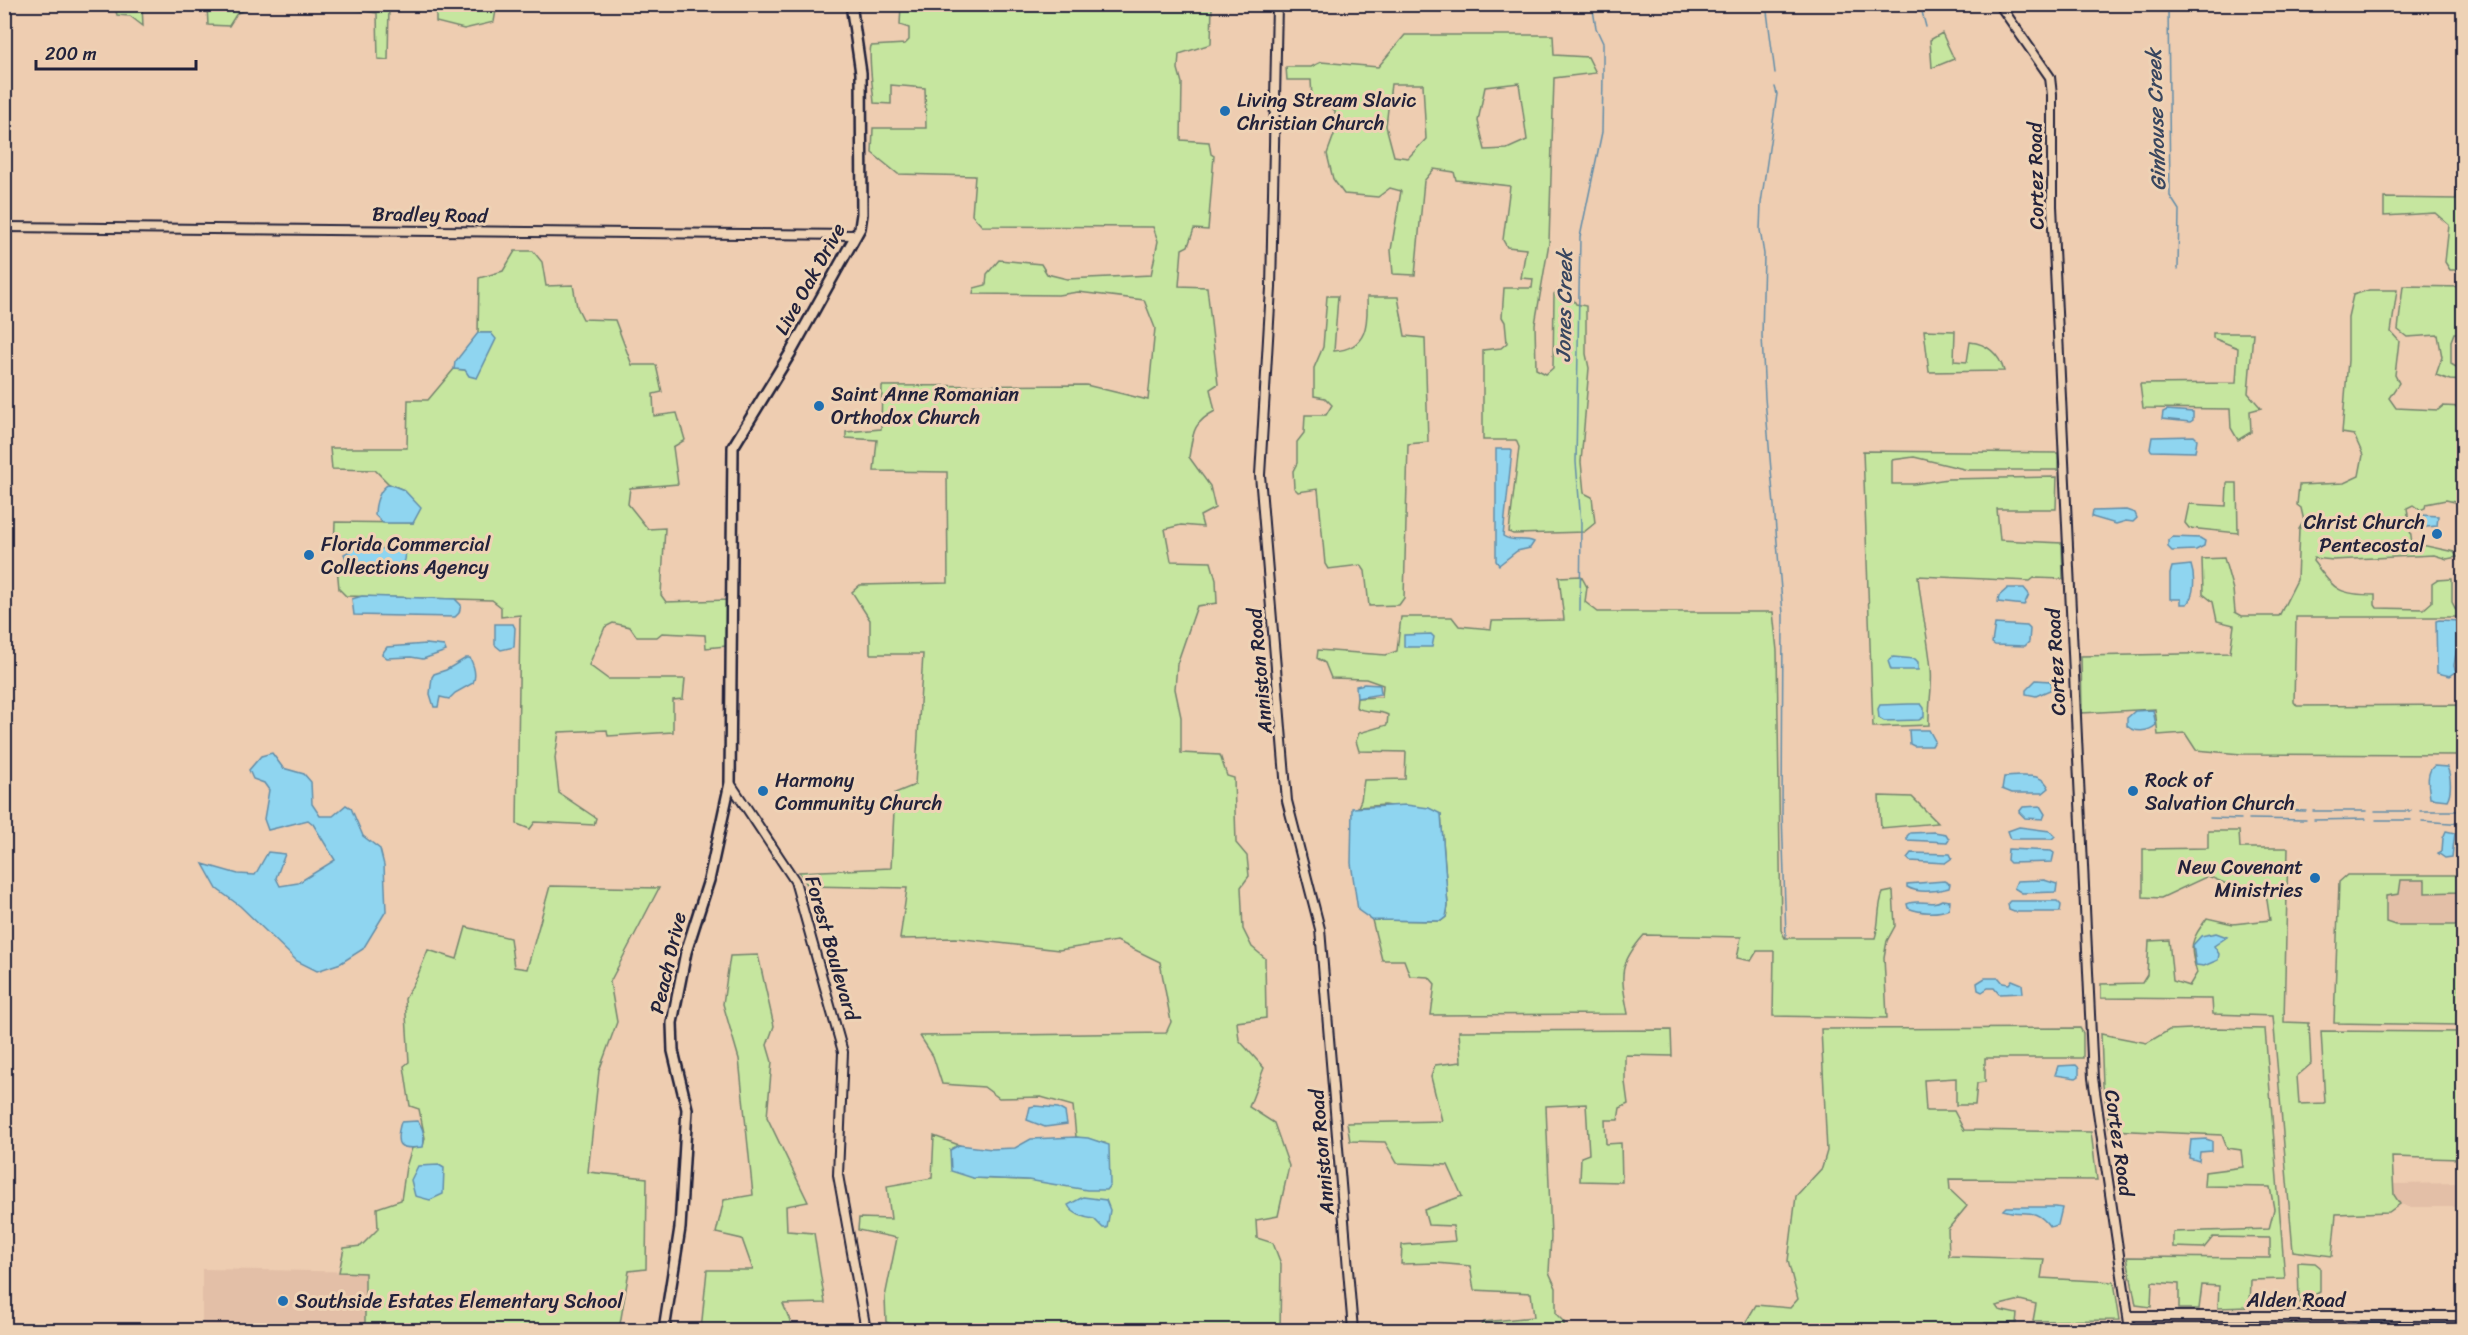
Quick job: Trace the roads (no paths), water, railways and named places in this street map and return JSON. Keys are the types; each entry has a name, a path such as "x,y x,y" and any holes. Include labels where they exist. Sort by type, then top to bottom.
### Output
{"main road":[{"name":"Live Oak Drive","path":"730,783 734,447 791,352 856,235 862,214 860,53 851,4"},
{"name":"Peach Drive","path":"664,1330 680,1228 687,1110 674,1051 672,1023 686,952 709,880 730,783"}],"street":[{"name":"Anniston Road","path":"1277,4 1271,288 1260,475 1287,801 1320,929 1353,1330"},
{"name":"Cortez Road","path":"2000,4 2042,64 2051,84 2052,206 2093,1078 2130,1330"},
{"name":"Bradley Road","path":"4,227 856,235"},
{"name":"Forest Boulevard","path":"730,783 795,880 843,1052 838,1175 866,1330"},
{"name":"Alden Road","path":"2128,1316 2463,1316"}],"water":[{"path":"478,333 491,333 496,339 477,378 469,376 465,370 454,369 455,362"},
{"path":"2167,410 2193,412 2193,420 2190,422 2162,419 2163,412"},
{"path":"2194,436 2197,439 2195,452 2152,451 2150,449 2152,437"},
{"path":"1496,449 1511,449 1512,451 1503,536 1534,542 1530,548 1517,551 1499,565 1496,561"},
{"path":"389,484 404,490 421,508 413,523 383,523 375,515 378,497"},
{"path":"2126,510 2135,513 2137,518 2133,522 2126,521 2116,524 2092,517 2093,511"},
{"path":"2417,516 2438,516 2437,526 2426,527 2415,524"},
{"path":"2172,537 2200,538 2205,541 2204,546 2196,550 2172,551 2168,547 2168,540"},
{"path":"355,548 405,549 405,560 399,568 350,567 344,554"},
{"path":"2191,565 2193,590 2187,604 2181,604 2181,599 2170,599 2170,574 2172,567"},
{"path":"2008,588 2024,588 2029,594 2024,605 1998,602 1999,596"},
{"path":"362,596 455,599 461,605 455,617 354,615 352,599"},
{"path":"2436,621 2461,621 2454,666 2456,672 2450,676 2437,673"},
{"path":"495,624 513,624 515,628 514,647 501,650 495,645"},
{"path":"1995,624 2027,626 2030,629 2029,642 2025,646 1995,645 1992,643"},
{"path":"1431,634 1434,637 1432,647 1404,647 1404,635"},
{"path":"426,644 444,646 446,651 423,659 387,658 382,654 387,647"},
{"path":"1893,657 1915,659 1918,662 1918,670 1891,670 1888,661"},
{"path":"470,658 474,667 473,683 449,699 440,697 438,707 434,707 430,694 432,677"},
{"path":"2036,680 2050,681 2052,685 2050,690 2036,696 2026,694 2026,690"},
{"path":"1380,685 1381,694 1357,698 1356,686"},
{"path":"1921,704 1924,708 1924,717 1919,720 1884,721 1879,718 1880,705"},
{"path":"2153,710 2156,725 2153,727 2138,731 2127,726 2127,718 2135,711"},
{"path":"1909,730 1929,730 1935,741 1932,746 1914,746 1910,744"},
{"path":"272,753 283,768 304,774 311,782 312,804 320,816 333,816 346,805 351,808 363,836 380,849 384,865 386,911 363,949 341,963 317,971 297,961 240,906 217,889 203,864 238,874 255,875 268,852 285,854 276,878 280,886 298,883 335,860 313,824 308,820 268,830 264,819 269,790 264,783 253,779 249,770 261,756"},
{"path":"2434,766 2447,767 2450,793 2447,800 2430,798 2429,773"},
{"path":"2004,777 2040,778 2049,788 2043,793 2012,793 2002,789"},
{"path":"1406,805 1429,808 1441,814 1448,906 1446,917 1441,921 1372,920 1358,910 1351,863 1352,808"},
{"path":"2040,806 2045,814 2043,819 2025,818 2019,812 2023,807"},
{"path":"2019,827 2050,831 2055,836 2052,839 2011,839 2008,831"},
{"path":"2446,831 2455,833 2452,857 2445,858 2438,853 2442,851"},
{"path":"1910,833 1946,834 1949,839 1947,842 1907,840"},
{"path":"2008,849 2054,853 2052,862 2010,863 2007,860"},
{"path":"1911,853 1950,854 1952,858 1945,863 1910,861 1907,858"},
{"path":"2044,880 2057,884 2056,892 2022,893 2014,888 2017,881"},
{"path":"1944,881 1950,884 1949,888 1922,891 1907,887 1907,884"},
{"path":"1942,900 1950,901 1949,909 1939,912 1913,910 1908,908 1907,904 1911,902 1934,903"},
{"path":"2010,901 2057,901 2061,905 2060,912 2014,912 2009,910"},
{"path":"2216,933 2227,937 2214,946 2219,954 2218,960 2204,966 2196,965 2193,945 2201,936"},
{"path":"1985,978 1999,978 2003,983 2009,984 2012,980 2022,984 2023,993 1999,994 1994,988 1988,988 1982,992 1978,990 1977,983"},
{"path":"2076,1065 2079,1068 2079,1076 2076,1078 2055,1075 2058,1066"},
{"path":"1030,1107 1058,1108 1065,1112 1067,1124 1045,1127 1027,1120"},
{"path":"417,1121 423,1133 423,1147 403,1147 398,1141 401,1122"},
{"path":"1088,1138 1109,1145 1110,1185 1106,1190 1087,1190 1028,1180 973,1178 951,1171 950,1150 959,1145 992,1149 1015,1148 1031,1139"},
{"path":"2191,1140 2212,1141 2212,1151 2200,1152 2199,1161 2189,1158"},
{"path":"439,1165 444,1168 443,1194 430,1200 415,1196 411,1180 418,1166"},
{"path":"1083,1197 1106,1200 1110,1210 1107,1228 1103,1228 1094,1219 1072,1211 1068,1205"},
{"path":"2006,1207 2062,1208 2058,1225 2050,1227 2039,1216 2003,1210"}],"waterway":[{"name":"Jones Creek","path":"1580,611 1581,523 1576,462 1580,237 1602,132 1603,43 1596,28 1592,4"},
{"path":"1766,4 1775,73"},
{"path":"1920,4 1926,27"},
{"name":"Ginhouse Creek","path":"2168,4 2170,196 2179,210 2178,269"},
{"path":"1775,87 1777,94 1761,203 1760,230 1764,254 1762,336 1765,398 1783,614 1782,813 1786,937"},
{"path":"2242,809 2306,811"},
{"path":"2313,811 2366,811"},
{"path":"2375,811 2411,811"},
{"path":"2420,811 2464,811"},
{"path":"2210,818 2241,819"},
{"path":"2249,819 2306,820"},
{"path":"2314,820 2366,819"},
{"path":"2376,820 2411,820"},
{"path":"2422,821 2464,824"},
{"path":"2352,1323 2459,1324 2463,1326"},
{"path":"2463,1325 2463,1330"}],"place":[{"name":"Living Stream Slavic Christian Church","path":"1225,111"},
{"name":"Saint Anne Romanian Orthodox Church","path":"819,406"},
{"name":"Christ Church Pentecostal","path":"2437,534"},
{"name":"Florida Commercial Collections Agency","path":"309,555"},
{"name":"Harmony Community Church","path":"763,791"},
{"name":"Rock of Salvation Church","path":"2133,791"},
{"name":"New Covenant Ministries","path":"2315,878"},
{"name":"Southside Estates Elementary School","path":"283,1301"}]}
